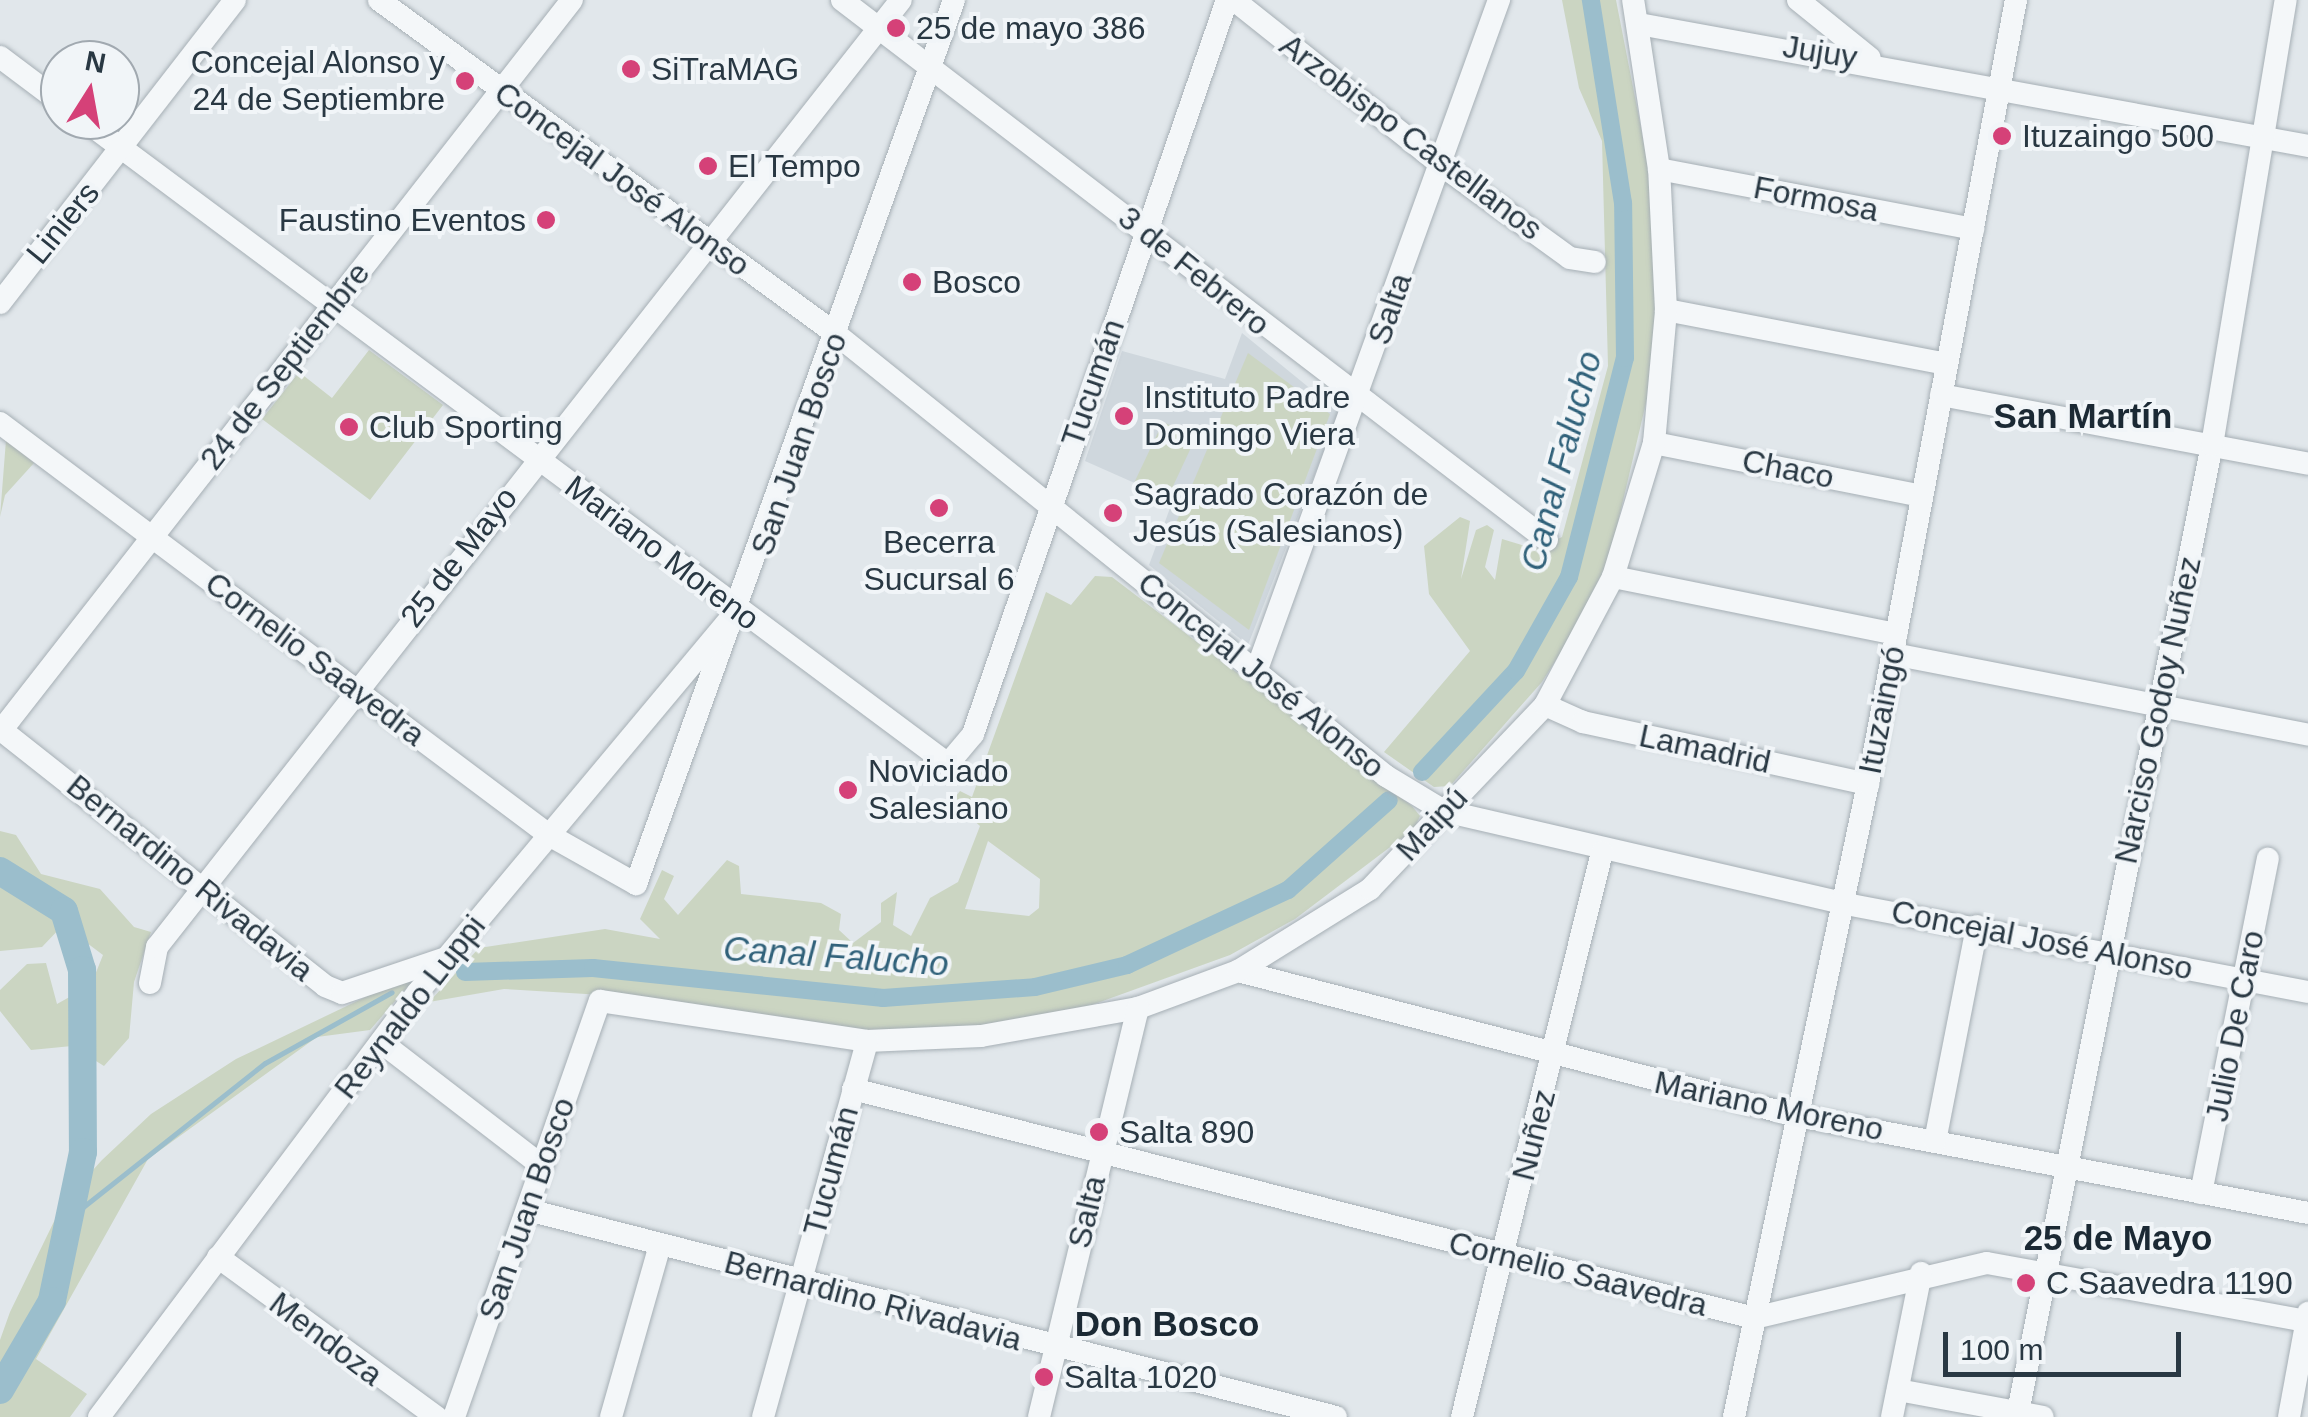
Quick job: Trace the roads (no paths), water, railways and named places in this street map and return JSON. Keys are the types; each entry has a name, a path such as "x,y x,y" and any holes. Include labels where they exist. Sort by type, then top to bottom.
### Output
{"street":[{"name":"Liniers","path":"0,303 235,0"},
{"name":"Concejal José Alonso","path":"379,0 836,334 1386,776 1444,811 1602,852 1841,903 2108,949 2308,992"},
{"name":"24 de Septiembre","path":"1,730 572,0"},
{"name":"3 de Febrero","path":"842,0 930,63 1145,230 1358,402 1547,540"},
{"name":"25 de Mayo","path":"150,984 158,947 537,458 712,243 901,0"},
{"name":"San Juan Bosco","path":"636,884 954,0"},
{"name":"Arzobispo Castellanos","path":"1231,0 1440,164 1570,258 1595,262"},
{"name":"Tucumán","path":"955,763 1052,506 1145,230 1231,0"},
{"name":"Salta","path":"1256,672 1358,402 1500,0"},
{"name":"Maipú","path":"600,1001 867,1041 981,1036 1138,1008 1238,971 1370,889 1545,704 1613,577 1654,443 1666,310 1659,170 1633,0"},
{"path":"1798,0 1873,60"},
{"name":"Ituzaingó","path":"1734,1417 1793,1115 1868,784 2016,0"},
{"name":"Narciso Godoy Nuñez","path":"2018,1415 2064,1167 2212,445 2260,137 2286,0"},
{"name":"Jujuy","path":"1639,24 1873,60 2308,146"},
{"path":"0,56 40,87"},
{"name":"Mariano Moreno","path":"110,140 939,761 955,763"},
{"name":"Formosa","path":"1659,170 1972,228"},
{"path":"1666,310 1947,364"},
{"path":"1941,395 2308,464"},
{"name":"Cornelio Saavedra","path":"0,423 549,835 636,884"},
{"name":"Chaco","path":"1654,443 1922,496"},
{"path":"1613,577 2160,706 2308,735"},
{"name":"Reynaldo Luppi","path":"99,1417 446,958 737,610"},
{"name":"Lamadrid","path":"1545,704 1583,722 1868,784"},
{"name":"Bernardino Rivadavia","path":"1,730 202,890 342,994 446,958"},
{"name":"Nuñez","path":"1462,1417 1602,852"},
{"name":"Julio De Caro","path":"2201,1193 2268,859"},
{"path":"1935,1141 1977,926"},
{"name":"Mariano Moreno","path":"1238,971 1554,1058 1793,1115 2308,1213"},
{"name":"San Juan Bosco","path":"454,1417 600,1001"},
{"name":"Salta","path":"1038,1417 1138,1008"},
{"name":"Tucumán","path":"763,1417 867,1041"},
{"path":"381,1042 542,1166"},
{"name":"Cornelio Saavedra","path":"853,1089 1100,1157 1754,1318 1921,1272 1987,1263 2307,1317"},
{"name":"Bernardino Rivadavia","path":"528,1210 1055,1349 1336,1417"},
{"path":"612,1417 660,1245"},
{"name":"Mendoza","path":"218,1257 429,1416"},
{"path":"1892,1417 1921,1272"},
{"path":"2289,1417 2307,1317"},
{"path":"1898,1390 2043,1417"}],"waterway":[{"name":"Canal Falucho","path":"1422,772 1516,671 1569,577 1625,358 1623,203 1591,0"},
{"name":"Canal Falucho","path":"465,972 593,968 883,998 1035,987 1127,965 1288,890 1389,800"},
{"path":"0,871 64,911 82,970 83,1152 52,1301 0,1390"},
{"name":"Canal Falucho","path":"78,1211 265,1063 392,992"}],"place":[{"name":"25 de mayo 386","path":"896,28"},
{"name":"SiTraMAG","path":"631,69"},
{"name":"Concejal Alonso y 24 de Septiembre","path":"465,81"},
{"name":"Ituzaingo 500","path":"2002,136"},
{"name":"El Tempo","path":"708,166"},
{"name":"Faustino Eventos","path":"546,220"},
{"name":"Bosco","path":"912,282"},
{"name":"Instituto Padre Domingo Viera","path":"1124,416"},
{"name":"Club Sporting","path":"349,427"},
{"name":"Becerra Sucursal 6","path":"939,508"},
{"name":"Sagrado Corazón de Jesús (Salesianos)","path":"1113,513"},
{"name":"Noviciado Salesiano","path":"848,790"},
{"name":"Salta 890","path":"1099,1132"},
{"name":"C Saavedra 1190","path":"2026,1283"},
{"name":"Salta 1020","path":"1044,1377"}],"district":[{"name":"San Martín","path":"2083,416"},
{"name":"25 de Mayo","path":"2118,1238"},
{"name":"Don Bosco","path":"1167,1324"}]}
